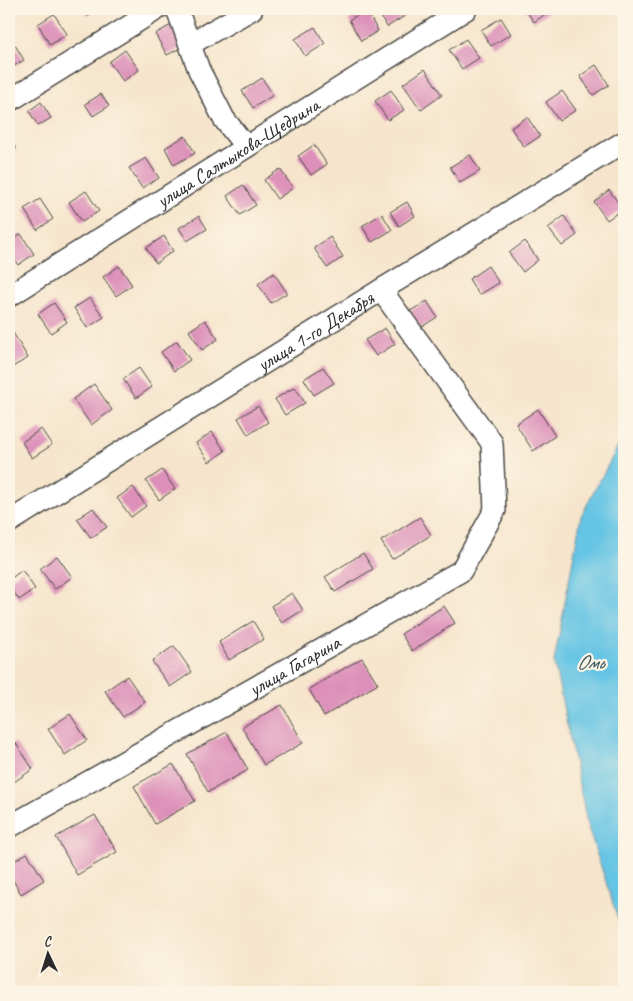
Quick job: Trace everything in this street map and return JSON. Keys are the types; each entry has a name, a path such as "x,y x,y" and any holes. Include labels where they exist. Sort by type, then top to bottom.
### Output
{"street":[{"path":"9,101 157,9"},
{"path":"177,9 199,70 224,119 246,147"},
{"path":"190,44 252,9"},
{"name":"улица Салтыкова-Щедрина","path":"9,296 466,9"},
{"name":"улица 1-го Декабря","path":"9,522 381,290 624,142"},
{"name":"улица Гагарина","path":"9,827 461,570 495,510 492,443 381,290"}],"water":[{"name":"Омь","path":"624,435 624,937 588,827 554,662 581,516"}],"building":[{"path":"84,9 99,9 88,16"},
{"path":"376,9 416,9 387,27"},
{"path":"525,9 548,9 550,11 534,22"},
{"path":"366,10 378,31 361,41 349,20"},
{"path":"54,14 67,34 50,45 38,24"},
{"path":"501,18 511,34 491,46 481,30"},
{"path":"173,24 184,46 167,55 155,34"},
{"path":"315,27 325,44 305,56 295,39"},
{"path":"466,39 479,58 462,69 449,50"},
{"path":"15,45 24,60 9,69 9,49"},
{"path":"125,50 139,70 123,81 109,62"},
{"path":"596,65 609,85 593,95 580,76"},
{"path":"425,69 442,95 421,110 403,84"},
{"path":"262,78 273,95 253,108 242,91"},
{"path":"391,90 404,110 388,120 375,101"},
{"path":"562,91 576,110 559,121 546,102"},
{"path":"101,94 109,106 93,116 85,104"},
{"path":"41,102 51,118 38,126 29,111"},
{"path":"527,117 540,136 524,147 511,128"},
{"path":"185,136 195,153 174,165 165,148"},
{"path":"9,138 16,149 9,153"},
{"path":"314,145 327,164 311,175 298,156"},
{"path":"470,155 480,171 460,183 450,167"},
{"path":"146,158 159,178 142,188 129,168"},
{"path":"280,169 293,188 277,199 264,180"},
{"path":"243,185 256,205 240,215 227,196"},
{"path":"609,190 623,209 607,220 594,202"},
{"path":"86,191 99,211 82,222 69,202"},
{"path":"40,199 53,219 37,230 24,209"},
{"path":"407,202 415,216 399,226 390,212"},
{"path":"382,214 392,230 372,242 362,226"},
{"path":"199,216 207,229 187,241 179,228"},
{"path":"564,216 577,235 562,246 548,228"},
{"path":"21,234 34,254 18,265 9,251 9,243"},
{"path":"164,236 173,251 156,263 146,248"},
{"path":"330,237 343,257 327,268 314,248"},
{"path":"525,241 538,260 523,272 509,253"},
{"path":"119,266 132,285 116,296 103,277"},
{"path":"488,266 499,283 479,295 469,279"},
{"path":"274,273 287,293 271,303 258,284"},
{"path":"90,298 104,317 87,328 74,308"},
{"path":"427,301 437,317 417,330 407,313"},
{"path":"54,303 67,322 51,333 38,314"},
{"path":"205,320 218,339 202,350 189,331"},
{"path":"385,328 395,344 376,356 365,340"},
{"path":"12,331 28,358 9,369 9,332"},
{"path":"177,341 190,360 174,371 161,352"},
{"path":"323,367 334,383 314,395 304,379"},
{"path":"139,368 152,387 136,398 123,379"},
{"path":"94,384 112,410 91,425 73,399"},
{"path":"295,387 305,403 285,415 275,399"},
{"path":"258,406 268,422 248,435 238,418"},
{"path":"538,409 555,436 533,451 516,424"},
{"path":"41,429 52,445 32,458 22,442"},
{"path":"212,432 225,451 209,462 196,443"},
{"path":"162,470 175,489 159,500 146,481"},
{"path":"133,487 146,506 131,517 117,498"},
{"path":"93,508 107,527 91,538 77,519"},
{"path":"420,517 431,535 392,559 381,541"},
{"path":"363,553 373,569 335,592 325,577"},
{"path":"57,556 72,577 55,589 40,569"},
{"path":"22,570 35,589 19,600 9,585 9,580"},
{"path":"292,593 303,610 282,623 271,606"},
{"path":"444,606 455,623 412,651 401,634"},
{"path":"253,621 264,639 229,660 219,642"},
{"path":"174,646 192,672 170,687 152,661"},
{"path":"362,658 378,684 324,716 309,689"},
{"path":"127,676 145,702 123,717 105,691"},
{"path":"282,705 303,743 264,765 242,727"},
{"path":"70,714 87,740 65,755 48,729"},
{"path":"227,732 248,770 208,792 187,754"},
{"path":"15,742 33,769 11,784 9,781 9,746"},
{"path":"173,764 195,801 155,824 134,786"},
{"path":"95,815 117,852 77,875 56,837"},
{"path":"27,853 44,880 21,894 9,873 9,864"}]}
